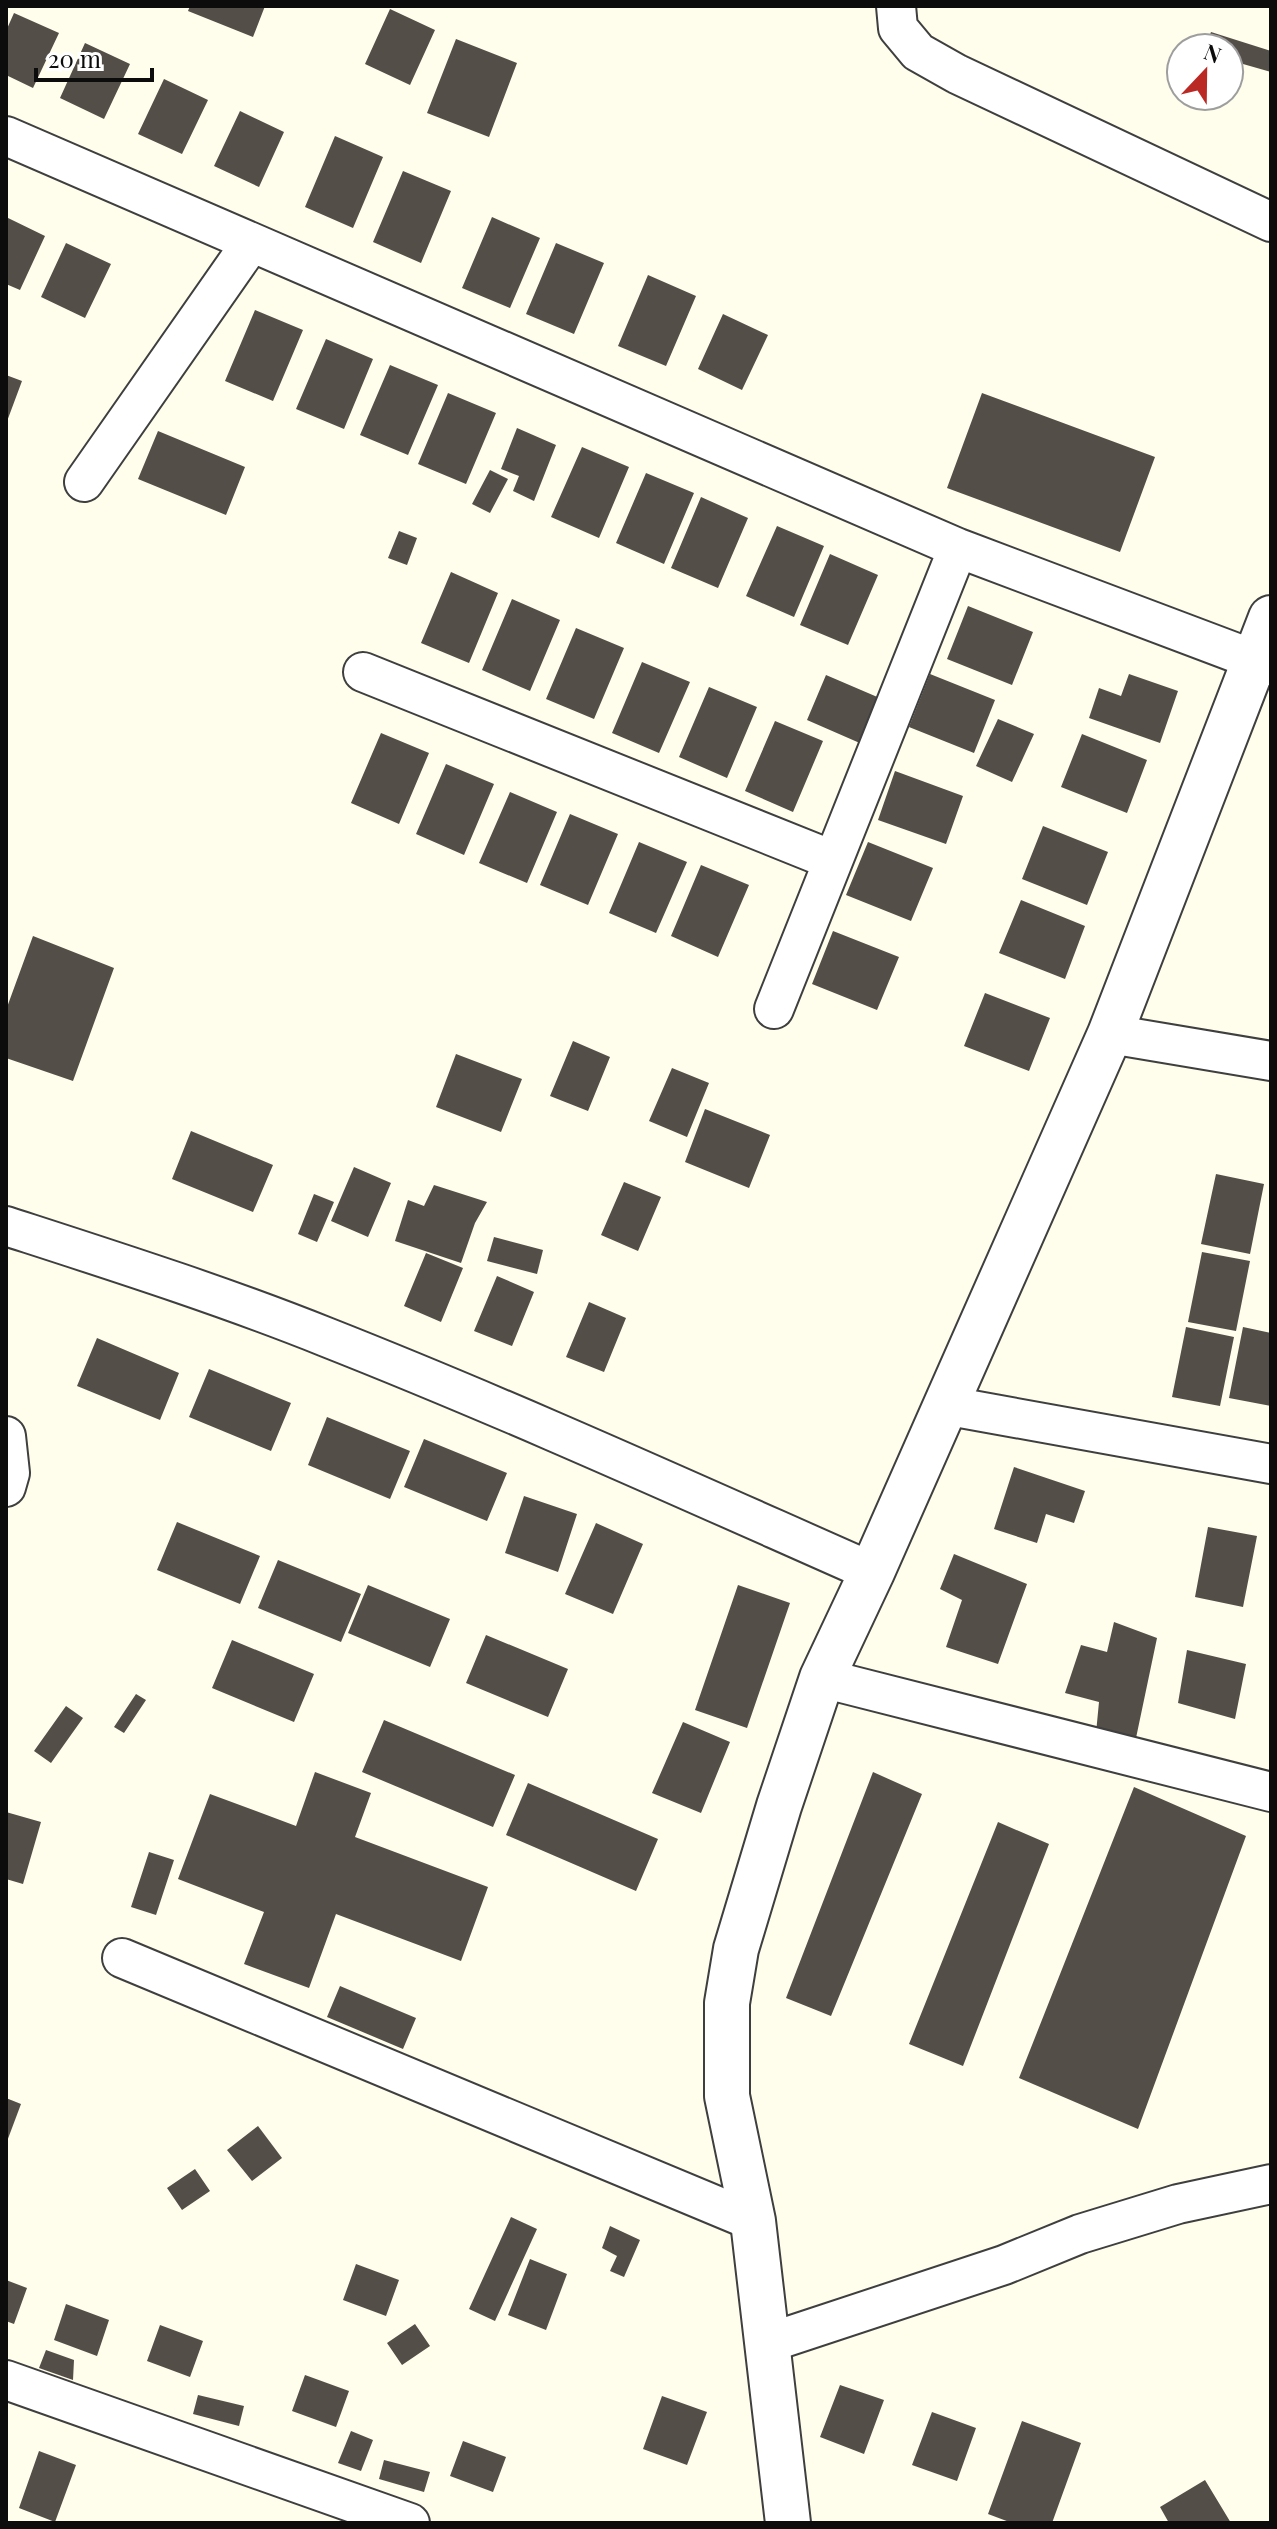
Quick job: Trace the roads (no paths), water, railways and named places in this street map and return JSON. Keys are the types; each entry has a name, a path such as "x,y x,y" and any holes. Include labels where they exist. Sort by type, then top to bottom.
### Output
{"street":[{"path":"896,6 898,28 918,52 957,74 1271,222"},
{"path":"6,136 958,548 1263,662"},
{"path":"84,482 251,243"},
{"path":"774,1009 958,548"},
{"path":"788,2523 753,2221 727,2096 727,2003 736,1949 822,1678 1110,1034 1263,662 1271,618"},
{"path":"363,672 832,860"},
{"path":"1110,1034 1271,1061"},
{"path":"6,1226 198,1289 326,1337 555,1432 872,1572"},
{"path":"944,1405 1271,1464"},
{"path":"6,1436 10,1473 6,1487"},
{"path":"822,1678 1271,1792"},
{"path":"122,1958 753,2221"},
{"path":"765,2344 961,2280 1080,2234 1178,2204 1271,2184"},
{"path":"6,2380 410,2523"}]}
